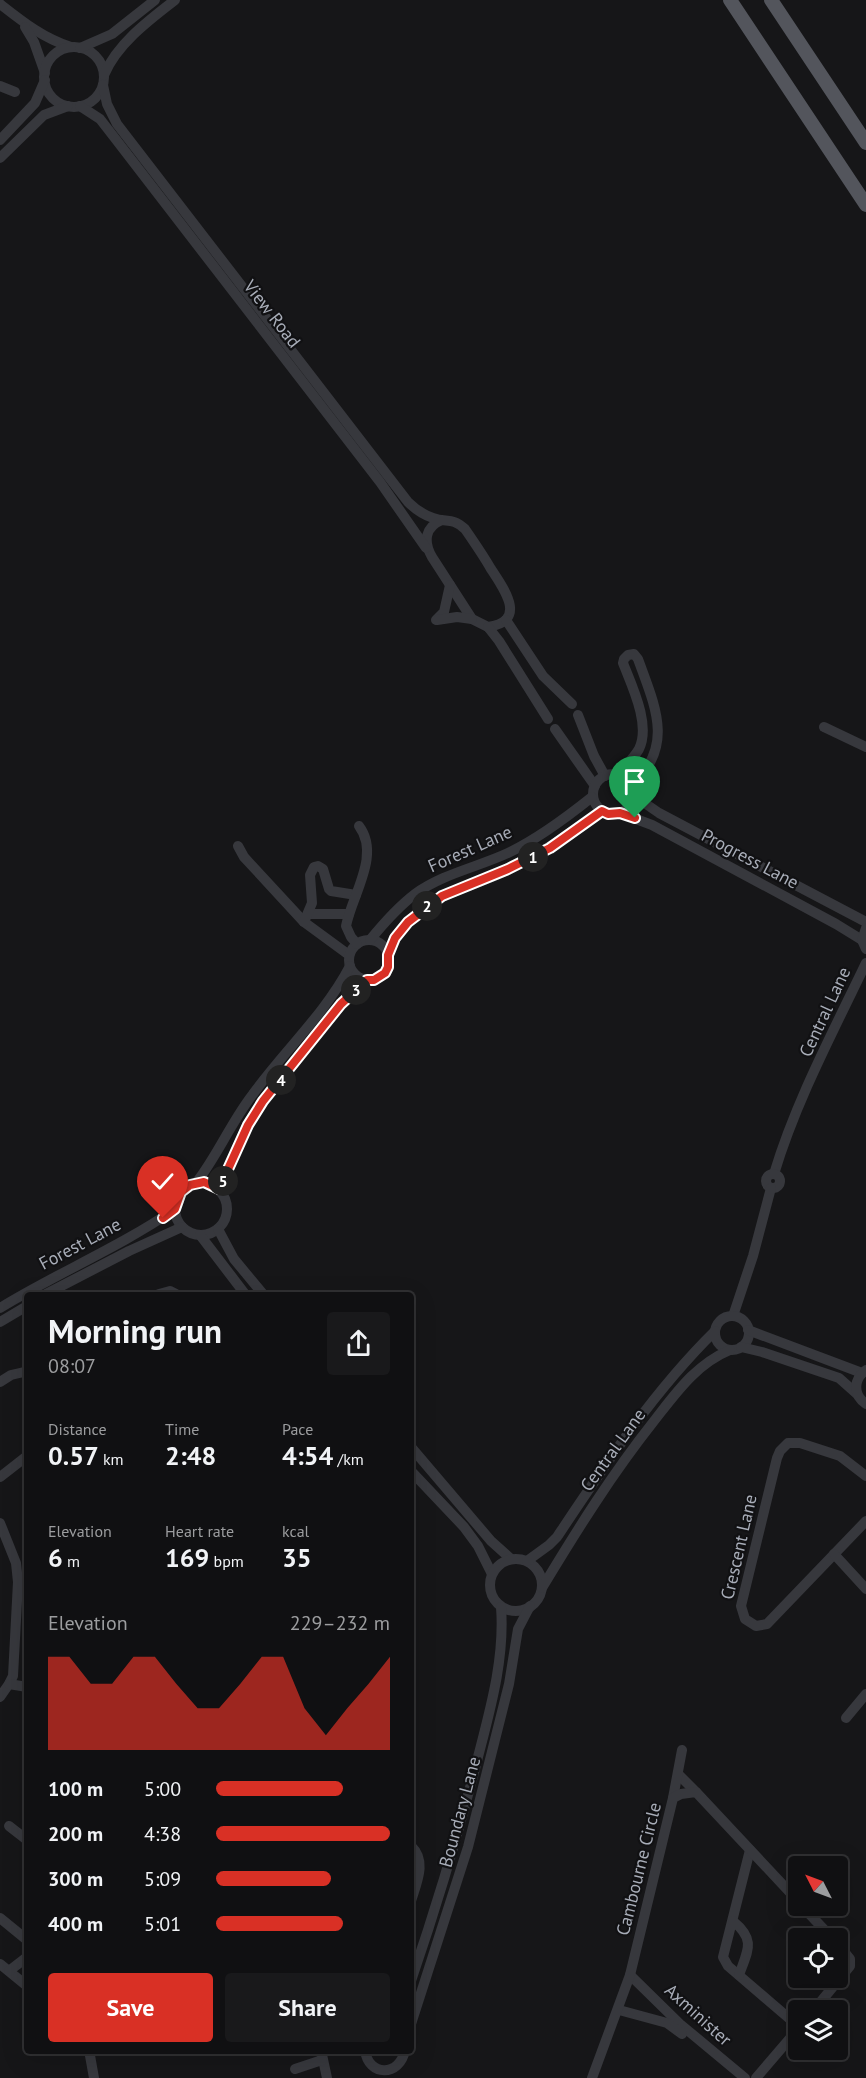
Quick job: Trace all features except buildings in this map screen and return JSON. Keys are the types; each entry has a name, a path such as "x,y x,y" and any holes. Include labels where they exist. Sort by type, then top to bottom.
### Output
{"main road":[{"path":"730,0 866,205"},
{"path":"771,0 866,143"}],"street":[{"path":"0,140 34,103 51,59 57,53 112,34 155,0"},
{"path":"24,24 34,42 50,94 61,104 80,106 95,99 116,54 123,46 175,0"},
{"path":"0,4 24,24 54,41 89,51 102,65 104,80"},
{"name":"View Road","path":"104,80 107,104 117,124 183,218 380,482 472,619"},
{"path":"0,87 15,92"},
{"path":"0,158 44,115 69,106"},
{"name":"View Road","path":"80,106 100,119 183,218 408,502 421,513 442,520 454,520 459,524 479,549 509,598 509,614 506,620"},
{"path":"428,551 426,537 428,532 435,523 442,520"},
{"path":"450,585 444,612 436,620 457,617 472,619 488,627 548,719"},
{"path":"488,627 506,620 543,676 572,704"},
{"path":"555,729 594,791 597,807 608,814 620,813 629,806 632,790 645,773 655,753 659,732 656,708 638,659 634,654 624,659 623,663 643,718 639,747 618,775 605,776 597,782 594,791"},
{"path":"578,715 594,756 605,776"},
{"path":"824,727 866,747"},
{"path":"618,775 632,790"},
{"name":"Progress Lane","path":"632,790 668,818 866,922"},
{"name":"Forest Lane","path":"370,940 399,908 416,894 434,883 510,852 567,817 594,791"},
{"name":"Forest Lane","path":"388,955 395,938 408,922 442,896 508,869 550,848 602,811"},
{"name":"Progress Lane","path":"620,813 652,825 836,924 864,945"},
{"path":"357,944 346,926 361,881 367,852 366,835 358,826"},
{"path":"238,846 244,857 350,961 355,975 374,980 385,973 388,967 388,955 381,944 370,940 357,944"},
{"path":"306,918 312,903 309,875 314,867 318,866 323,869 328,889 331,891 356,895"},
{"path":"306,918 349,914"},
{"path":"864,945 866,928"},
{"path":"196,1183 213,1185 224,1195 228,1209 223,1224 213,1233 193,1234 182,1227 175,1209 181,1192 196,1183 212,1163 244,1106 332,996 357,944"},
{"name":"Central Lane","path":"527,1561 556,1537 632,1427 684,1364 715,1331 718,1323 722,1319 733,1316 753,1256 771,1188 776,1187 780,1182 774,1174 788,1132 866,963"},
{"path":"219,1189 243,1133 263,1101 341,1004 367,980"},
{"name":"Forest Lane","path":"26,1292 144,1229 175,1209"},
{"name":"Forest Lane","path":"50,1292 129,1251 182,1227"},
{"path":"218,1229 234,1259 261,1292"},
{"path":"200,1235 243,1292"},
{"name":"Forest Lane","path":"0,1308 24,1293"},
{"path":"0,1322 24,1308"},
{"path":"733,1316 743,1320 748,1330 747,1339 741,1347 839,1378 866,1404"},
{"path":"748,1330 864,1372 857,1381 856,1394"},
{"path":"715,1331 716,1340 730,1350"},
{"name":"Central Lane","path":"542,1588 574,1534 633,1447 694,1372 709,1360 741,1347"},
{"path":"0,1382 11,1375 24,1372"},
{"name":"Crescent Lane","path":"866,1476 840,1456 800,1443 788,1443 784,1446 777,1458 741,1606 745,1619 756,1626 767,1624 866,1521"},
{"path":"414,1451 489,1538 511,1559"},
{"path":"0,1477 24,1458"},
{"path":"414,1474 473,1539 492,1574"},
{"path":"0,1523 16,1563 18,1582 14,1669 9,1684 0,1697"},
{"path":"834,1554 866,1589"},
{"path":"511,1559 527,1561 539,1572 542,1588 540,1596 530,1606 518,1611 509,1611 501,1607 490,1592 489,1583 496,1567 511,1559"},
{"name":"Boundary Lane","path":"414,2015 468,1847 509,1684 518,1629 530,1606"},
{"name":"Boundary Lane","path":"414,1972 448,1870 482,1743 501,1652 501,1607"},
{"path":"9,1684 24,1686"},
{"path":"846,1718 866,1694"},
{"path":"673,1798 682,1750"},
{"path":"678,1774 788,1890"},
{"name":"Cambourne Circle","path":"592,2078 630,1975 673,1798 681,1794 696,1792"},
{"path":"9,1826 24,1838"},
{"path":"414,1848 420,1861 414,1888"},
{"path":"750,1850 723,1957 728,1966 788,2018"},
{"path":"811,1916 823,1928"},
{"path":"0,1918 24,1938"},
{"path":"733,1921 745,1932 749,1940 740,1975"},
{"path":"24,1958 4,1968 24,1984"},
{"name":"Axminister","path":"630,1975 680,2024 745,2078"},
{"path":"822,2000 832,1988"},
{"name":"Axminister","path":"619,2010 672,2026 733,2078"},
{"path":"756,2078 788,2039"},
{"path":"90,2054 94,2078"},
{"path":"365,2054 370,2065 383,2071 396,2067"},
{"path":"388,2078 404,2054"},
{"path":"295,2069 321,2055 327,2078"},
{"path":"370,2065 370,2078"}],"route":[{"path":"163,1218 175,1209 181,1192 190,1185 204,1182 219,1189 248,1125 263,1101 353,991 367,980 374,980 385,973 389,961 388,955 395,938 424,908 442,896 508,869 550,848 602,811 635,818"}]}
